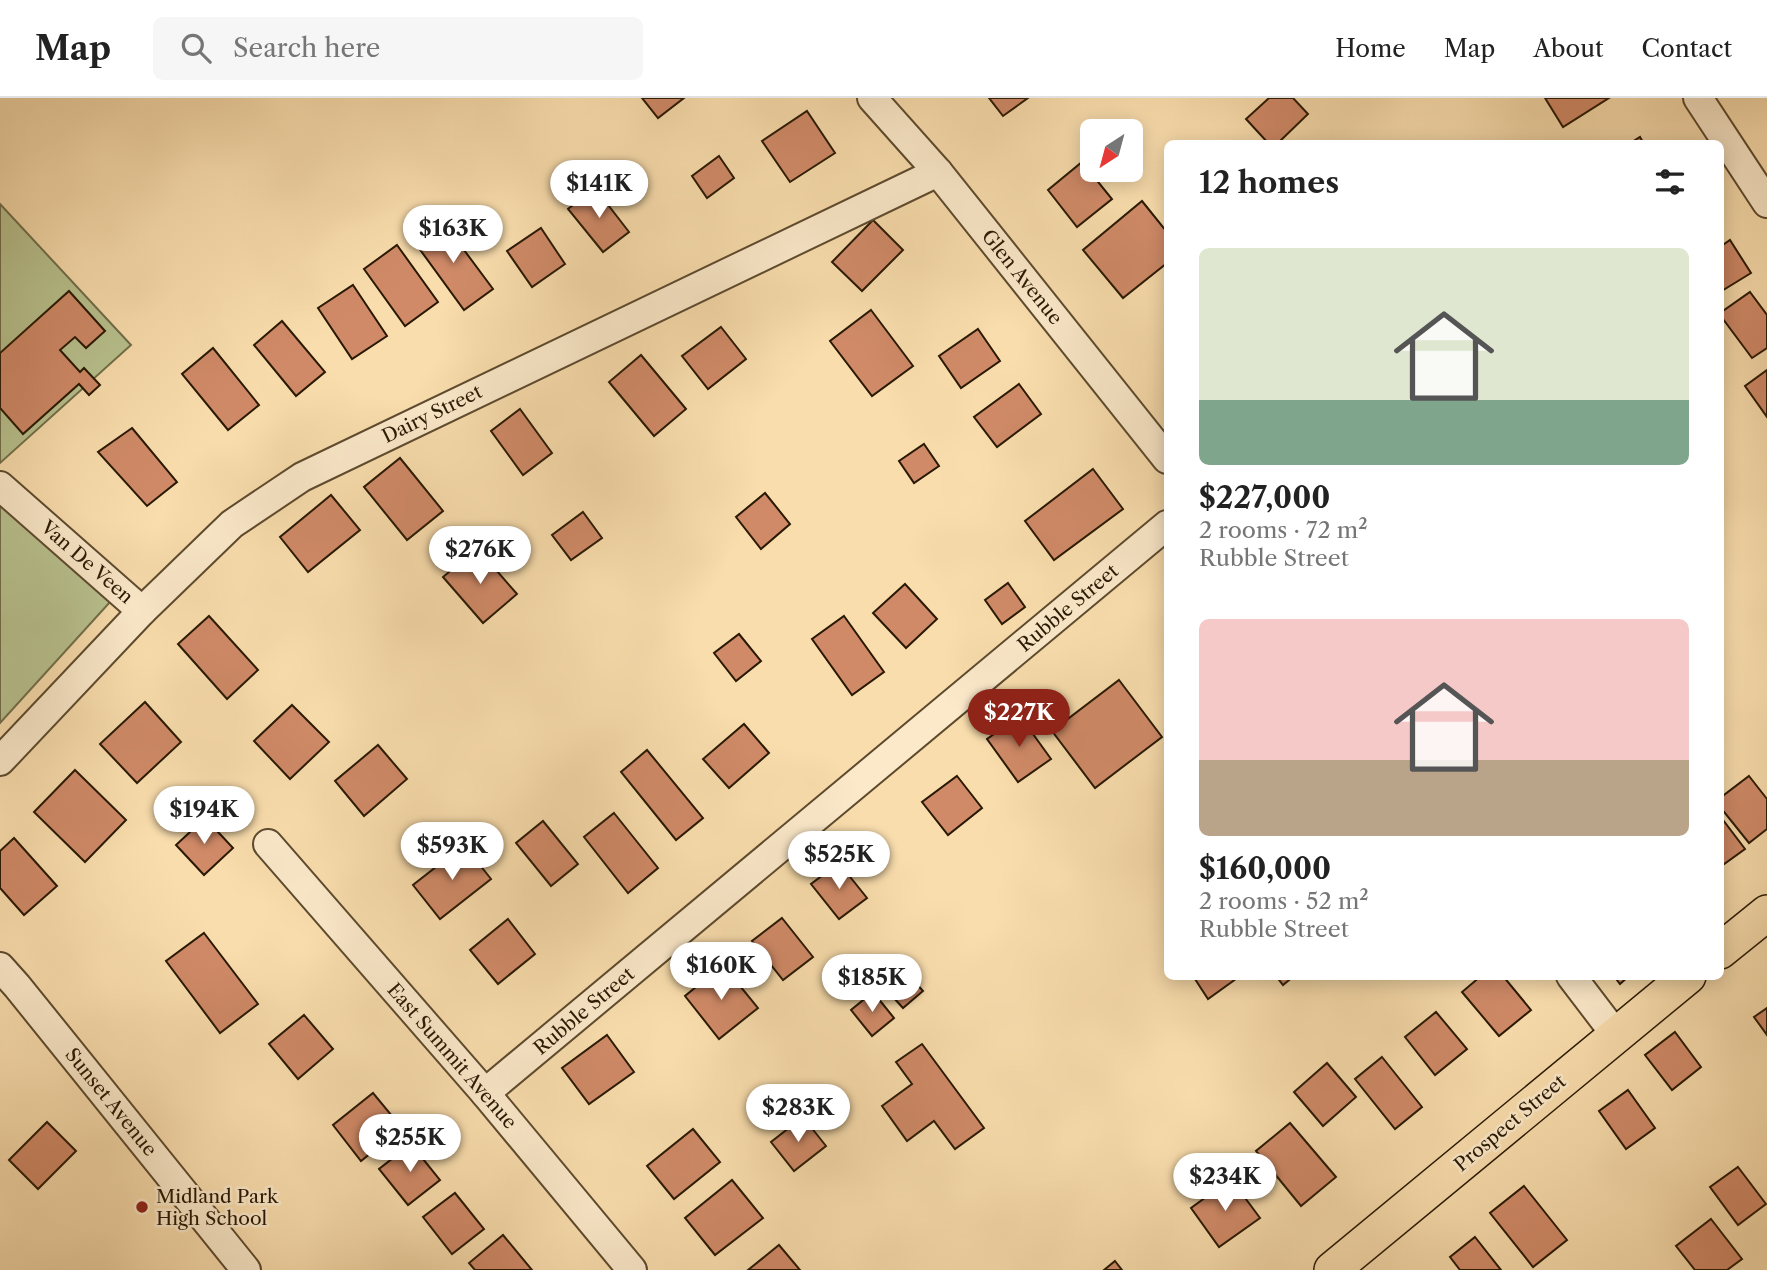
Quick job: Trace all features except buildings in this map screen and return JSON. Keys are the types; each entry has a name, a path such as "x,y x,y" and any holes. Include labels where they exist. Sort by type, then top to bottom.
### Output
{"main road":[{"path":"1724,948 1767,913"},
{"name":"Prospect Street","path":"1332,1270 1683,980"}],"street":[{"name":"Glen Avenue","path":"872,98 938,172 1164,455"},
{"path":"1698,98 1767,203"},
{"name":"Dairy Street","path":"0,761 142,611 232,524 302,477 938,172"},
{"name":"Van De Veen","path":"0,486 142,611"},
{"name":"Rubble Street","path":"485,1093 1164,527"},
{"name":"East Summit Avenue","path":"268,844 485,1093 632,1270"},
{"name":"Sunset Avenue","path":"0,967 246,1270"},
{"path":"1575,980 1616,1035"}],"green space":[{"path":"0,204 131,345 0,463"},
{"path":"0,482 120,591 0,723"}],"place":[{"name":"Midland Park High School","path":"142,1207"}]}
